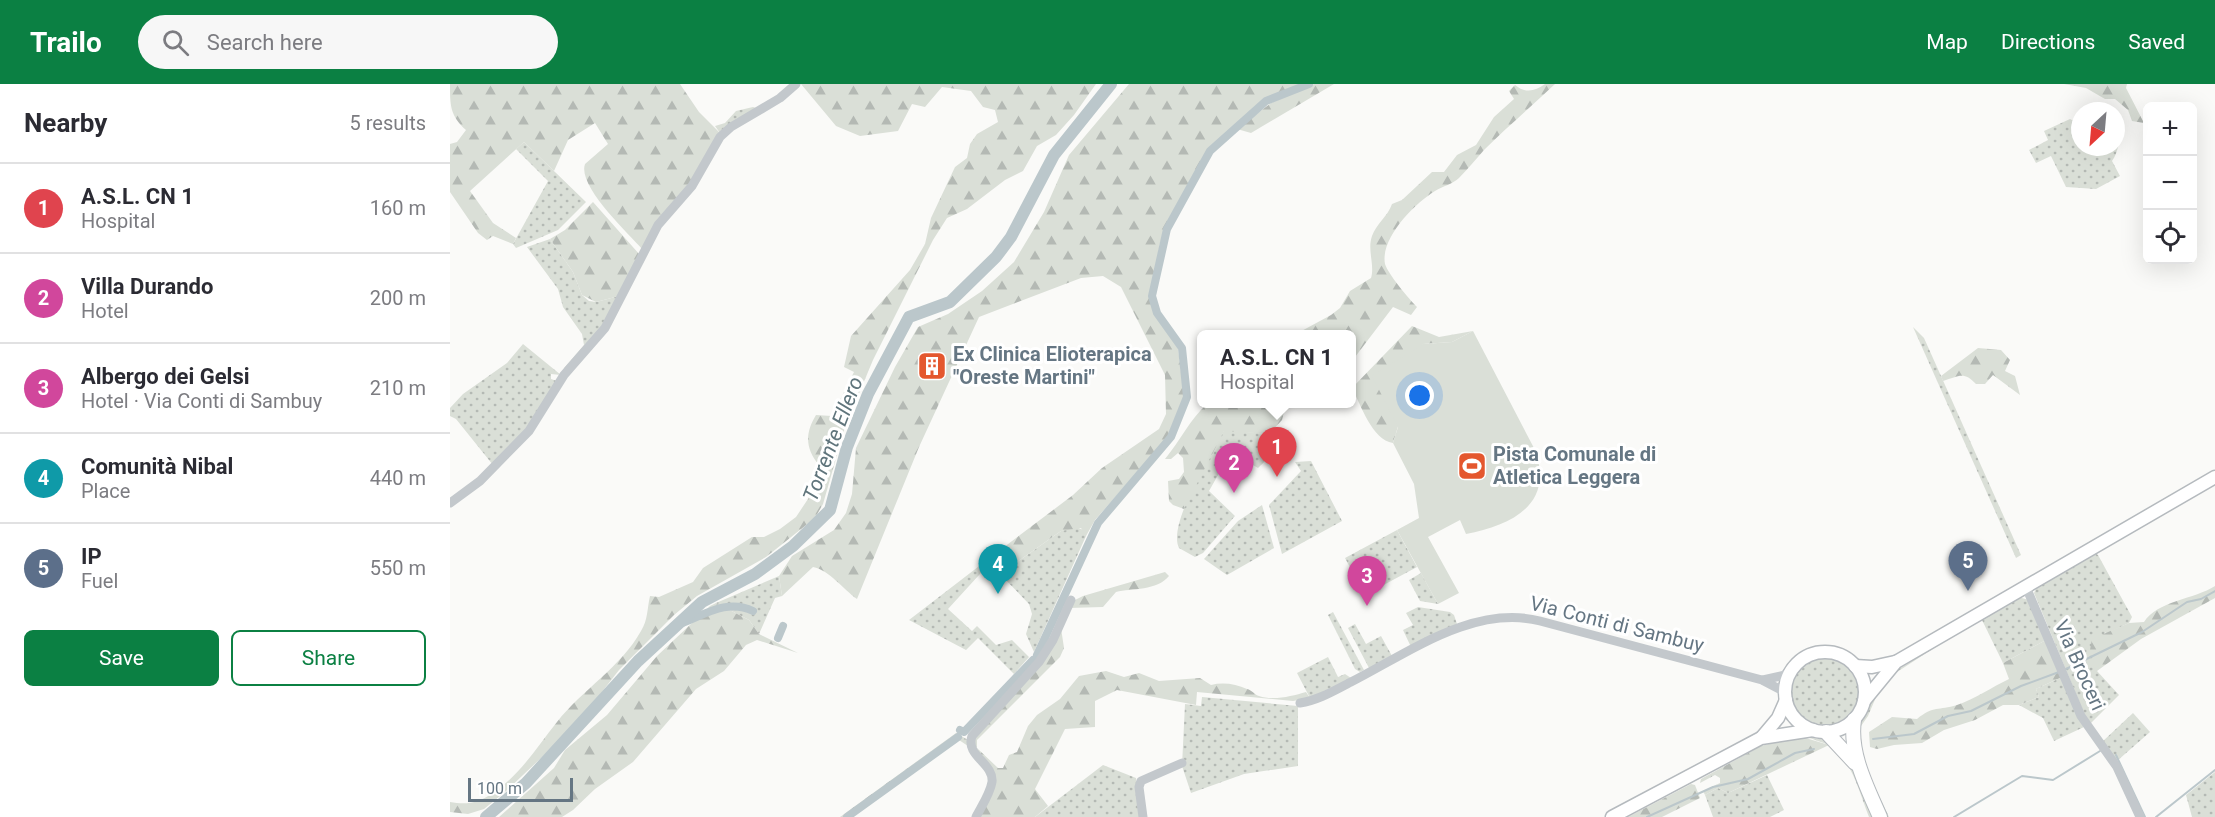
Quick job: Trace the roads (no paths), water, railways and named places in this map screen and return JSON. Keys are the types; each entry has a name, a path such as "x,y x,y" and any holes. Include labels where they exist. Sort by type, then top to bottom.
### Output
{"highway":[{"path":"1854,720 1854,746 1861,771 1880,817"},
{"path":"1820,731 1848,752 1861,771"}],"main road":[{"path":"1761,738 1778,718 1789,674 1799,662 1821,653 1835,654 1855,666 1872,668 1896,662 2215,477"},
{"path":"1612,817 1761,738 1838,730 1854,720 1864,700 1896,662"},
{"path":"1855,666 1863,680 1864,700"},
{"path":"1785,696 1796,720 1820,731"}],"street":[{"path":"450,503 480,481 529,431 564,375 605,328 658,225 689,190 720,137 728,129 783,95 796,84"},
{"name":"Via Broceri","path":"2026,587 2080,716 2117,767 2140,817"},
{"path":"976,817 992,780 988,770 972,748 972,736 1039,662 1053,640 1071,600"},
{"name":"Via Conti di Sambuy","path":"1300,703 1328,693 1467,625 1510,617 1532,619 1761,680 1785,696"},
{"name":"Via Conti di Sambuy","path":"1761,680 1789,674"},
{"path":"1143,817 1138,787 1141,781 1182,763"}],"waterway":[{"name":"Torrente Ellero","path":"486,817 526,783 638,661 702,602 755,574 793,546 830,510 847,447 868,394 909,317 950,302 996,257 1011,237 1054,155 1111,84"},
{"path":"1037,655 1098,523 1171,437 1187,397 1182,348 1157,313 1152,296 1167,229 1210,151 1266,101 1309,84"},
{"path":"2064,670 2142,632 2187,602 2201,599 2215,591"},
{"path":"677,625 724,607 733,606 753,611"},
{"path":"778,638 783,626"},
{"path":"960,730 964,732 1033,660"},
{"path":"1873,739 1914,734 1948,716 1971,711 2021,686 2059,672"},
{"path":"847,817 958,737"},
{"path":"1647,817 1713,787 1748,779 1795,753 1814,749"},
{"path":"1954,817 2022,776 2053,780 2100,751"},
{"path":"2116,755 2145,817"},
{"path":"2156,817 2215,770"}],"place":[{"name":"Ex Clinica Elioterapica \"Oreste Martini\"","path":"932,366"},
{"name":"Pista Comunale di Atletica Leggera","path":"1472,466"},
{"name":"A.S.L. CN 1","path":"1277,477"},
{"name":"Villa Durando","path":"1234,493"},
{"name":"IP","path":"1968,591"},
{"name":"Comunità Nibal","path":"998,594"},
{"name":"Albergo dei Gelsi","path":"1367,606"}]}
